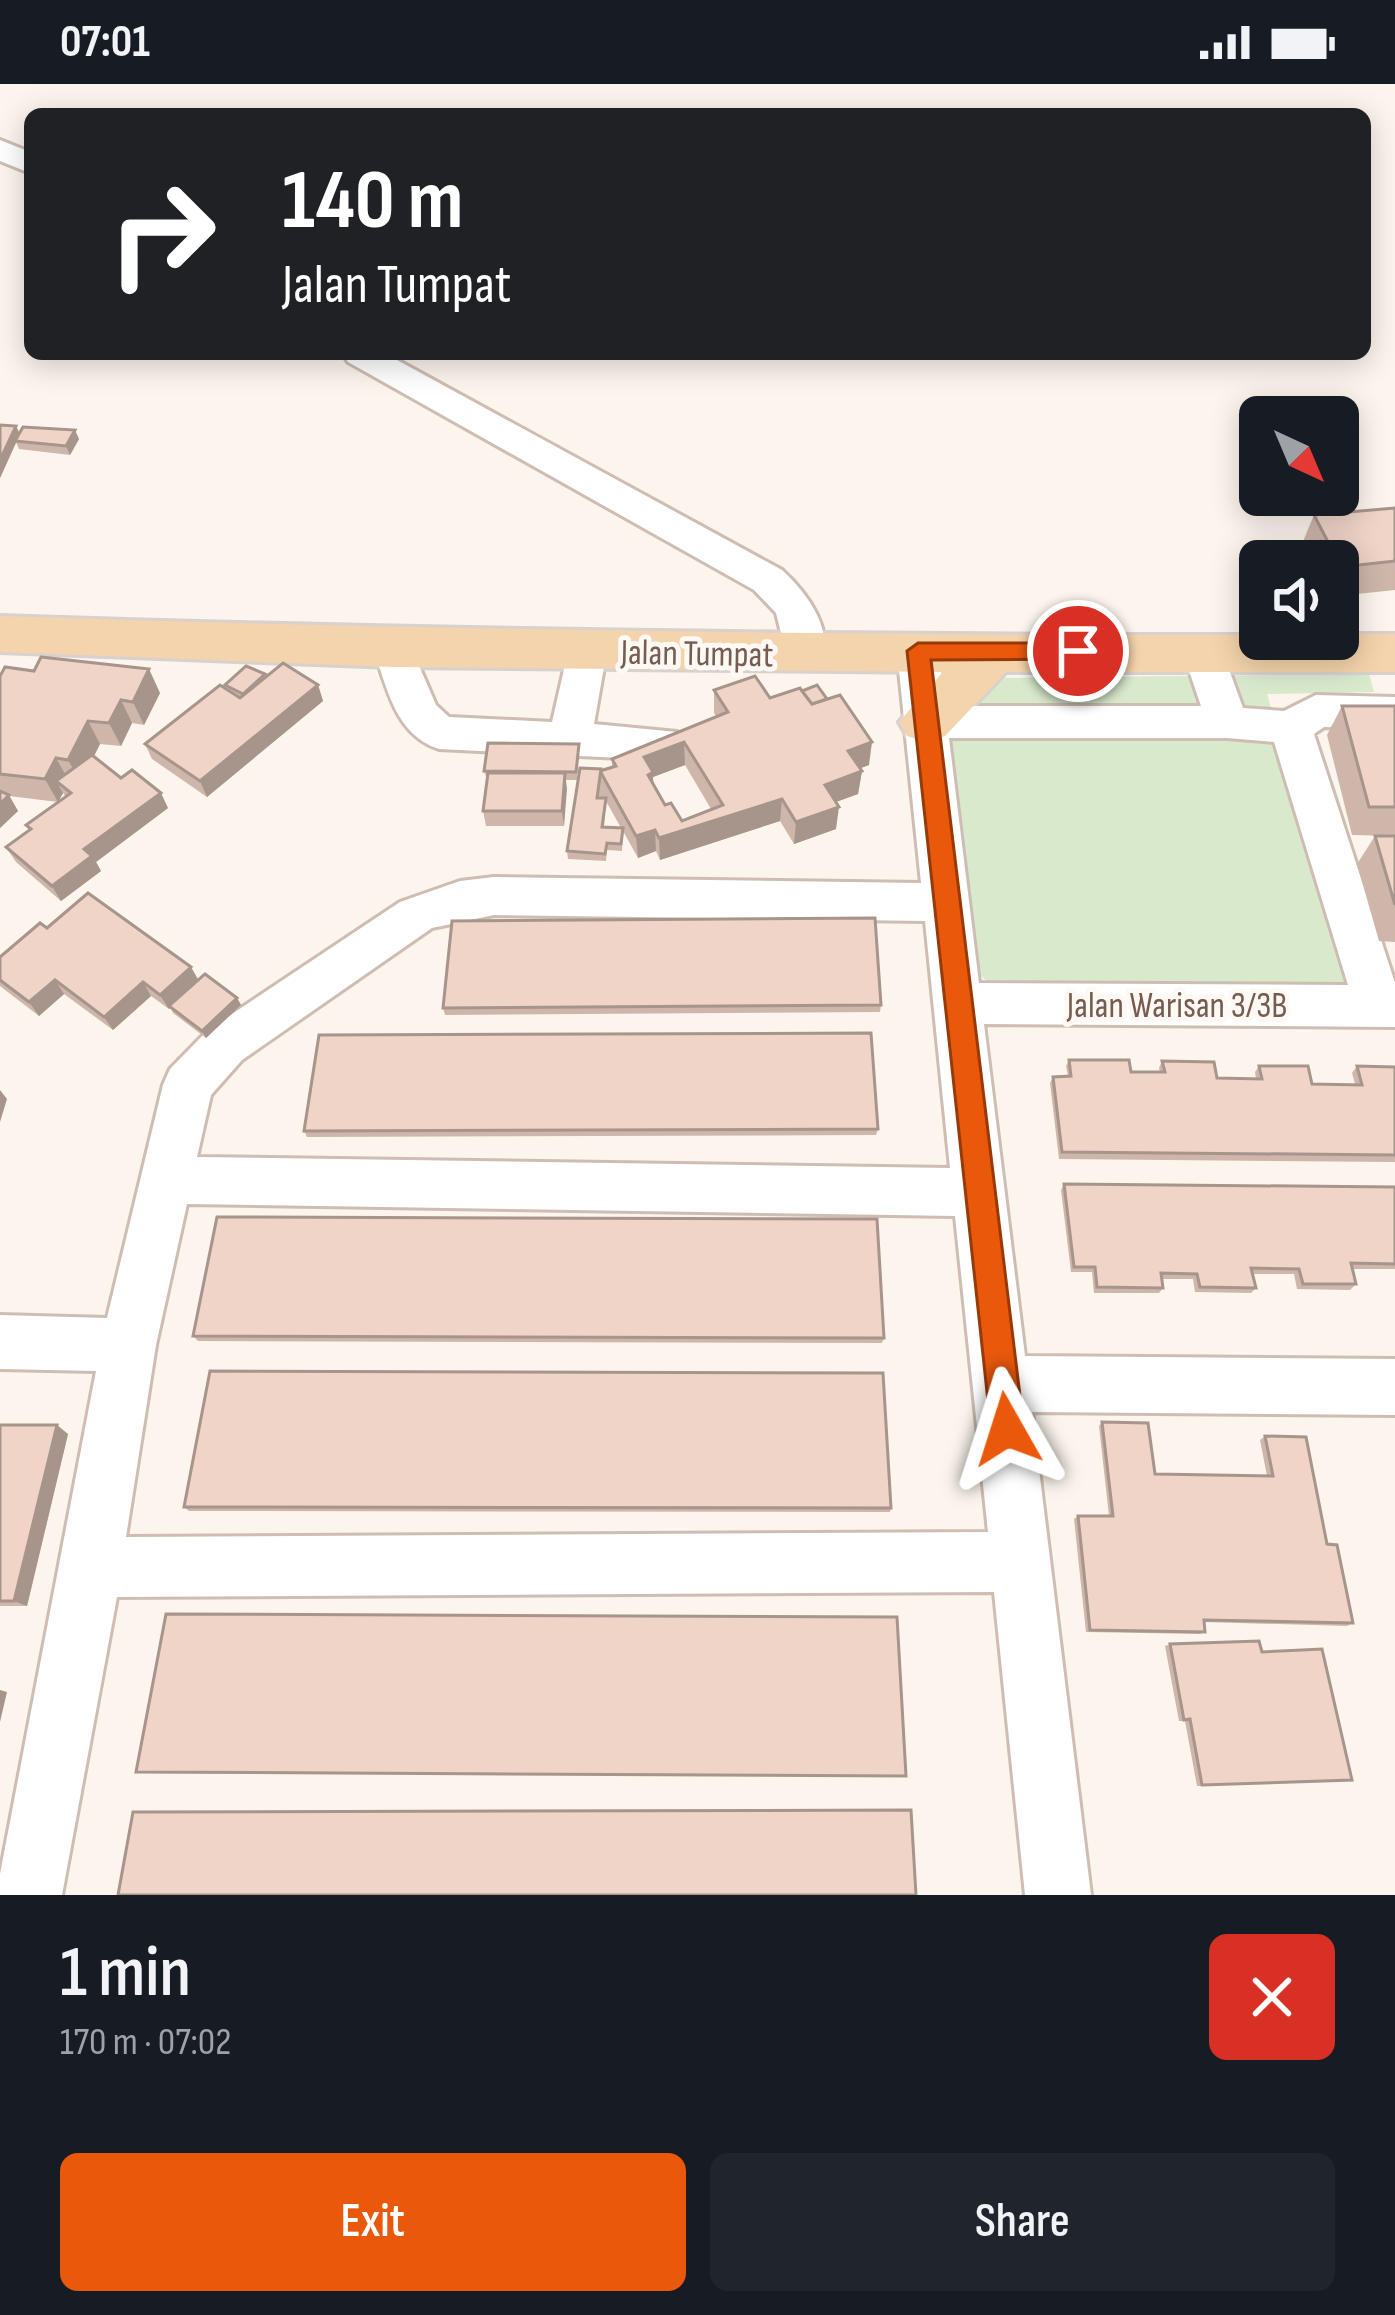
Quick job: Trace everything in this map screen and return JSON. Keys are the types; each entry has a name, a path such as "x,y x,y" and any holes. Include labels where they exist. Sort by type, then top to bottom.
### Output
{"main road":[{"name":"Jalan Tumpat","path":"0,634 393,648 828,653"},
{"path":"923,692 995,652 1395,653"},
{"path":"923,692 995,652"},
{"path":"828,653 923,692"}],"street":[{"path":"371,360 769,580 828,653"},
{"path":"393,648 418,714 439,733 662,744"},
{"path":"570,741 586,650"},
{"path":"1203,650 1227,722"},
{"path":"1058,1895 923,692 1291,728 1316,711 1395,713"},
{"path":"1291,728 1387,1005"},
{"path":"29,1895 92,1567 128,1345 188,1085 225,1045 416,915 460,900 494,896 948,902"},
{"name":"Jalan Warisan 3/3B","path":"958,1003 1387,1005"},
{"path":"169,1180 982,1192"},
{"path":"0,1342 128,1345"},
{"path":"1003,1384 1395,1387"},
{"path":"92,1567 1022,1562"}],"green space":[{"path":"1369,674 1374,692 1267,694 1355,996 999,992 966,962 938,725 985,678"}],"building":[{"path":"0,425 16,426 0,460"},
{"path":"23,427 75,430 66,446 15,441"},
{"path":"1395,508 1395,561 1359,565 1359,540 1327,540 1315,516 1359,516 1359,511"},
{"path":"41,657 149,669 133,702 121,700 109,723 88,721 68,760 56,758 45,779 0,774 0,676 5,667 34,671"},
{"path":"283,663 318,685 200,781 145,744 220,685 240,698"},
{"path":"246,666 265,674 243,694 225,685"},
{"path":"755,676 770,698 800,688 812,704 840,695 872,742 848,751 862,771 825,785 839,807 796,822 782,799 659,838 655,830 636,836 600,771 616,766 612,759 728,712 714,690","holes":["684,742 723,805 682,821 671,803 665,805 644,757"]},
{"path":"817,685 827,699 812,704 802,691"},
{"path":"1342,706 1395,706 1395,807 1369,807"},
{"path":"488,743 579,744 576,772 484,771"},
{"path":"92,755 121,778 132,770 161,793 84,849 92,856 52,886 6,847 31,829 26,825 71,793 56,781"},
{"path":"580,768 601,769 597,798 606,798 602,827 623,828 621,844 607,843 605,854 567,851"},
{"path":"488,773 565,773 562,811 483,811"},
{"path":"1375,836 1395,836 1395,905"},
{"path":"88,893 191,967 160,995 143,982 104,1017 55,980 29,1002 0,980 0,957 40,923 47,928"},
{"path":"875,918 881,1005 443,1008 452,921"},
{"path":"205,974 237,998 202,1031 169,1006"},
{"path":"871,1033 878,1129 304,1131 319,1035"},
{"path":"1069,1060 1129,1060 1131,1072 1165,1072 1162,1061 1214,1062 1217,1078 1262,1079 1259,1066 1308,1066 1312,1084 1362,1085 1357,1066 1395,1067 1395,1155 1062,1152 1053,1077 1071,1076"},
{"path":"1064,1184 1395,1187 1395,1264 1351,1263 1356,1284 1303,1284 1299,1269 1251,1268 1256,1288 1200,1287 1197,1274 1161,1273 1163,1288 1097,1287 1095,1267 1074,1267"},
{"path":"217,1217 877,1219 884,1338 193,1336"},
{"path":"210,1371 883,1373 891,1508 184,1507"},
{"path":"1102,1422 1148,1423 1155,1474 1273,1476 1265,1436 1306,1437 1327,1544 1337,1545 1353,1623 1204,1620 1205,1632 1090,1630 1078,1516 1113,1516"},
{"path":"0,1425 57,1425 14,1601 0,1601"},
{"path":"166,1614 897,1617 906,1776 136,1772"},
{"path":"1259,1641 1262,1652 1322,1649 1352,1780 1202,1785 1170,1644"},
{"path":"911,1810 916,1895 118,1895 133,1812"}],"route":[{"path":"1007,1429 918,651 1078,651"}]}
